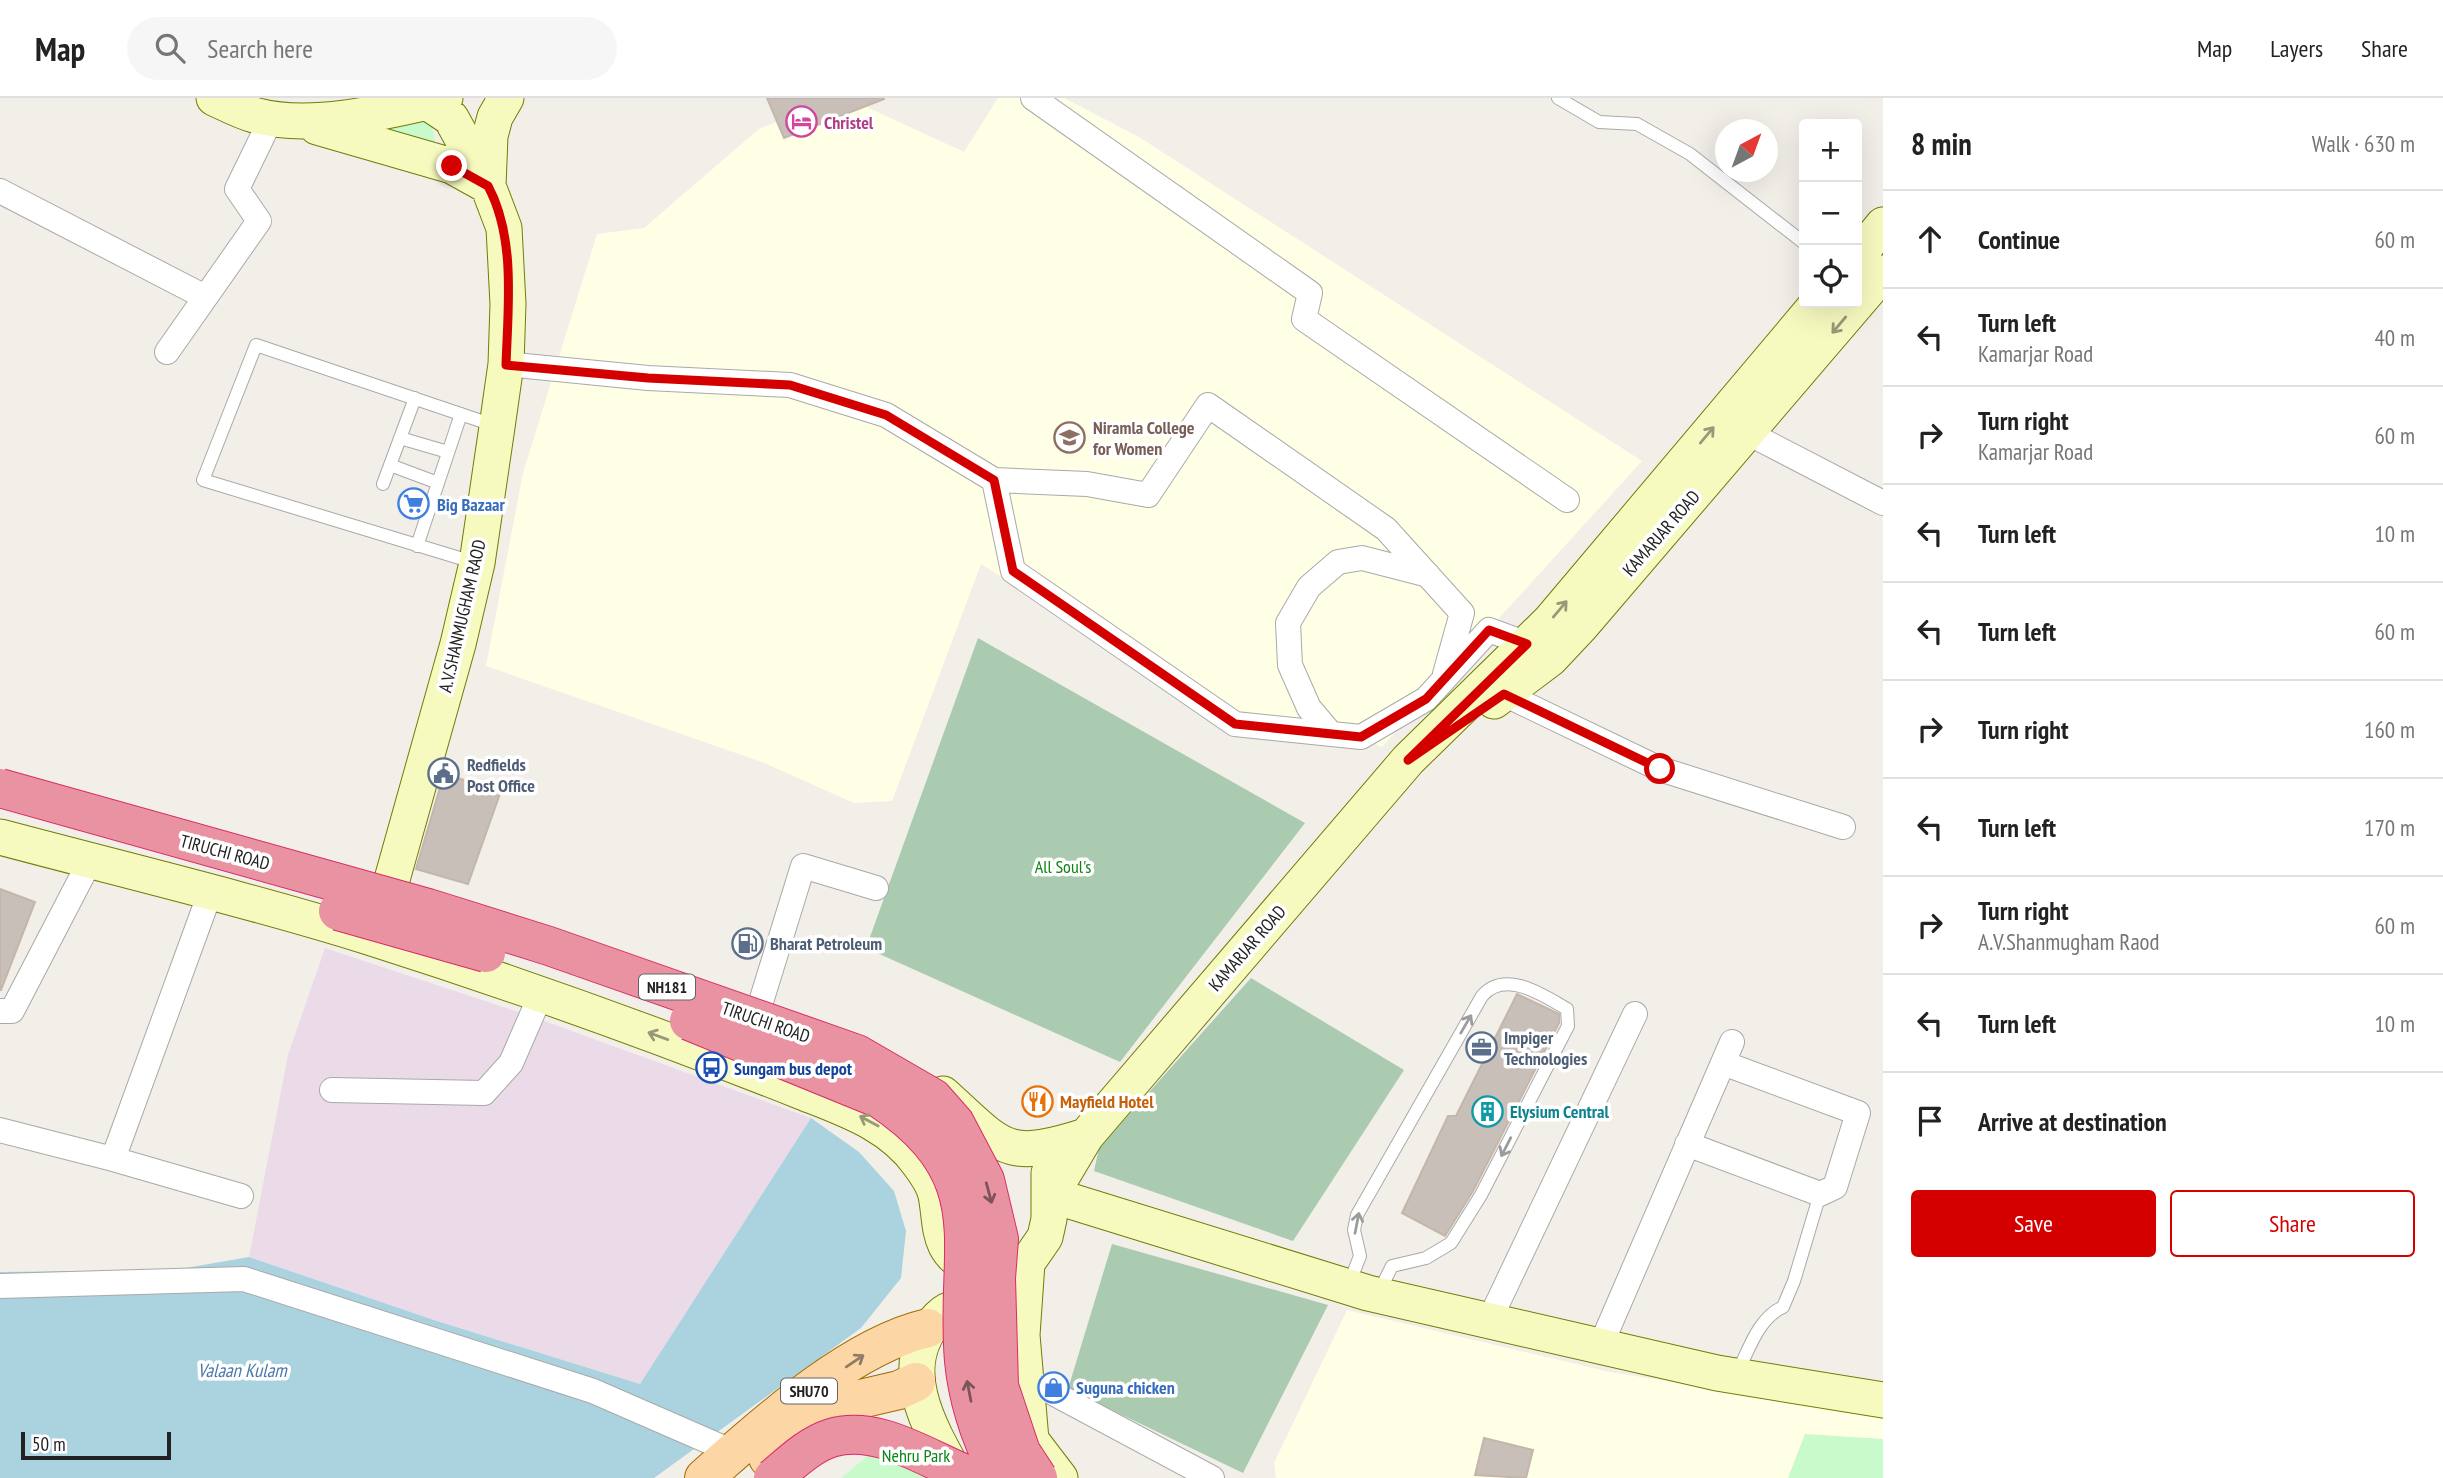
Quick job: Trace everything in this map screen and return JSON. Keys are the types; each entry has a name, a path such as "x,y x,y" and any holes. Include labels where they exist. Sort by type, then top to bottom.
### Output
{"highway":[{"name":"TIRUCHI ROAD","path":"0,788 428,908 549,946 857,1054 933,1098 955,1122 985,1180 999,1240 996,1278 996,1364 999,1386 1021,1452 1038,1478"},
{"name":"TIRUCHI ROAD","path":"0,813 545,970 706,1028 880,1099 908,1118 940,1154 965,1214 964,1362 977,1426 1001,1478"},
{"path":"773,1478 802,1454 832,1438 858,1435 906,1448 976,1478"}],"main road":[{"name":"SHU70","path":"738,1465 806,1394 869,1351 936,1320"},
{"name":"SHU70","path":"704,1478 738,1465 839,1404 908,1386"}],"street":[{"path":"214,98 254,115 283,119 452,166 488,186"},
{"name":"A.V.SHANMUGHAM RAOD","path":"391,883 458,644 477,563 497,427 506,365 508,304 504,228 488,186 490,136 495,117 506,98"},
{"path":"1033,98 1310,293 1304,319 1567,500"},
{"path":"283,119 381,112 436,100 451,118 488,186"},
{"path":"167,352 259,220 237,190 283,119"},
{"path":"0,191 205,297"},
{"path":"1862,251 1883,225"},
{"name":"KAMARJAR ROAD","path":"1408,760 1550,659 1748,433 1883,272"},
{"name":"KAMARJAR ROAD","path":"1051,1195 1086,1136 1408,760 1550,621 1814,308"},
{"path":"506,365 648,378 790,385 886,415 994,480 1087,484 1148,495 1208,405 1386,529 1462,613 1444,680"},
{"path":"1748,433 1883,503"},
{"path":"994,480 1013,571 1235,724 1361,737 1426,699 1489,630 1527,644"},
{"path":"1331,734 1309,708 1290,666 1288,623 1309,587 1338,562 1362,558 1428,575"},
{"path":"1504,694 1660,769 1843,827"},
{"path":"0,771 391,883 760,1005 904,1062 1015,1148 1042,1162 1050,1176 1051,1195 1045,1237 1027,1263 1011,1271 992,1274 975,1270 947,1245"},
{"path":"0,837 371,938 541,994 703,1052 844,1108 894,1135 919,1164 936,1193"},
{"path":"0,1011 12,1011 90,861"},
{"path":"760,1005 803,866 876,888"},
{"path":"113,1159 210,893"},
{"path":"331,1090 484,1093 510,1063 541,994"},
{"path":"1489,1321 1634,1014"},
{"path":"1600,1347 1687,1144 1727,1053 1858,1113 1835,1187 1819,1194 1687,1144"},
{"path":"0,1130 242,1196"},
{"path":"802,1478 828,1448 908,1386 916,1351 936,1320 947,1245 936,1212 936,1193 942,1178 962,1157 987,1145 1042,1150 1086,1136"},
{"path":"1051,1195 1363,1291 1735,1376 1883,1400"},
{"path":"1027,1263 1024,1377 1031,1440 1060,1478"},
{"path":"0,1286 244,1279 593,1391 738,1465"},
{"path":"936,1320 975,1303 1024,1323"},
{"path":"1024,1377 1212,1478"},
{"path":"908,1386 930,1421 958,1478"},
{"path":"930,1421 972,1443 1003,1444 1031,1440"}],"lane":[{"path":"1558,98 1599,122 1637,124 1690,154 1799,239"},
{"path":"477,563 203,480 256,345 497,427"},
{"path":"383,484 415,398"},
{"path":"417,546 461,414"},
{"path":"400,438 448,452"},
{"path":"390,465 438,483"},
{"path":"1511,983 1567,1009 1569,1026 1481,1195 1451,1243 1426,1258 1392,1266 1363,1291 1360,1256 1354,1230 1357,1215 1482,996 1498,984 1511,983"},
{"path":"1735,1376 1764,1322 1772,1312 1783,1307 1794,1281 1819,1194"}],"shaded area":[{"name":"Niramla College for Women","path":"838,98 847,98 964,152 998,98 1064,98 1139,137 1642,461 1382,747 1326,721 1235,724 981,564 892,801 854,803 762,762 486,666 523,473 597,234 644,228 759,129"},
{"path":"325,948 536,1018 811,1118 640,1384 437,1321 249,1257 288,1055"},
{"path":"1347,1310 1610,1372 1883,1415 1883,1478 1276,1478 1274,1463"}],"green space":[{"path":"430,119 437,149 371,127"},
{"name":"All Soul's","path":"978,638 1305,823 1120,1062 866,948"},
{"path":"1251,978 1404,1070 1293,1241 1094,1171 1099,1148"},
{"path":"1112,1244 1328,1305 1243,1473 1068,1389"},
{"name":"Nehru Park","path":"898,1431 960,1478 841,1478"},
{"path":"1805,1434 1883,1439 1883,1478 1788,1478"}],"water":[{"name":"Valaan Kulam","path":"811,1118 859,1152 894,1191 906,1231 901,1278 861,1328 654,1478 0,1478 0,1272 174,1270 249,1257 437,1321 640,1384"}],"building":[{"name":"Christel","path":"767,98 884,98 884,99 784,138"},
{"path":"444,774 501,791 468,884 416,869"},
{"path":"0,889 35,902 1,990 0,990"},
{"name":"Elysium Central","path":"1517,994 1559,1014 1559,1023 1473,1191 1445,1236 1402,1213 1448,1116 1456,1116"},
{"path":"1484,1438 1533,1450 1526,1478 1475,1475"}],"place":[{"name":"Christel","path":"801,122"},
{"name":"Niramla College for Women","path":"1070,437"},
{"name":"Big Bazaar","path":"414,504"},
{"name":"Redfields Post Office","path":"444,774"},
{"name":"Bharat Petroleum","path":"747,943"},
{"name":"Impiger Technologies","path":"1481,1047"},
{"name":"Sungam bus depot","path":"711,1068"},
{"name":"Mayfield Hotel","path":"1037,1101"},
{"name":"Elysium Central","path":"1487,1111"},
{"name":"Suguna chicken","path":"1053,1387"}],"route":[{"path":"452,166 488,186 504,228 508,304 506,365 648,378 790,385 886,415 994,480 1013,571 1235,724 1361,737 1426,699 1489,630 1527,644 1408,760 1504,694 1660,769"}]}
